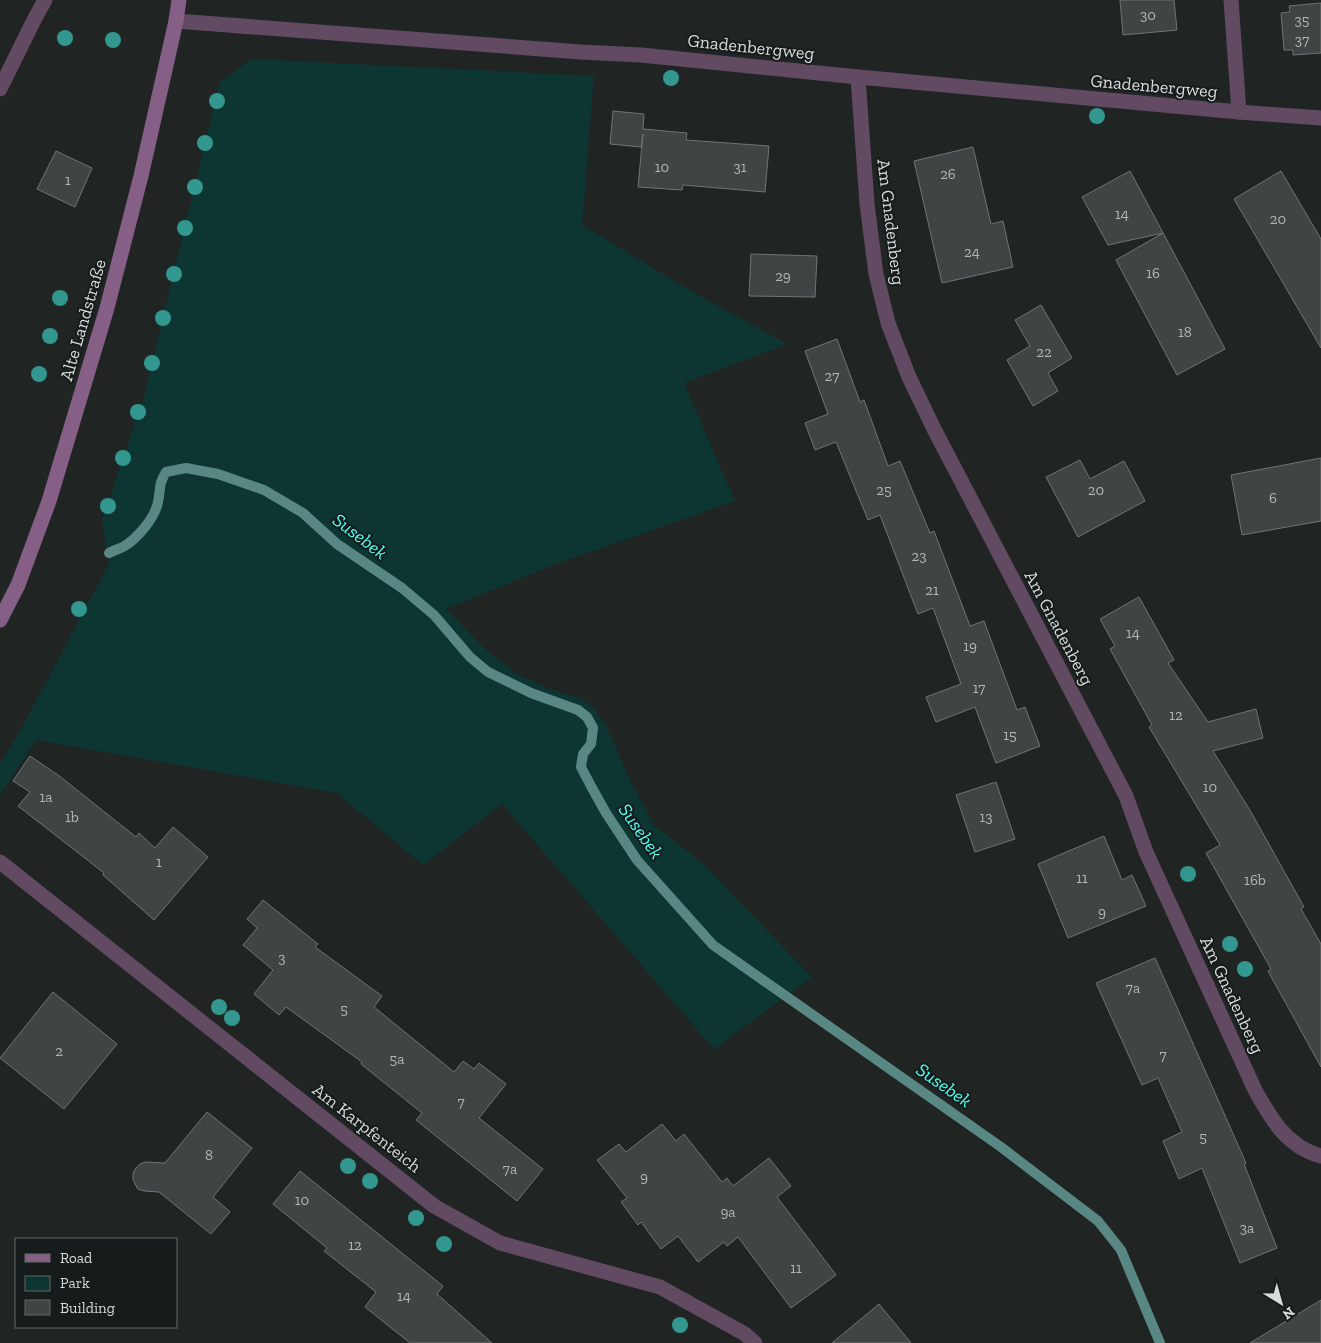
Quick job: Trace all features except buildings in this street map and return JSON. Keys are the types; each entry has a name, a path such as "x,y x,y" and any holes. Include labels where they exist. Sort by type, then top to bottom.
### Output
{"main road":[{"name":"Alte Landstraße","path":"0,620 18,585 49,501 107,308 141,176 179,0"}],"street":[{"path":"0,89 45,0"},
{"path":"1231,0 1239,112"},
{"name":"Gnadenbergweg","path":"176,21 572,52 641,55 858,77 1321,118"},
{"name":"Am Gnadenberg","path":"858,77 867,204 876,274 888,323 909,377 934,429 1126,796 1146,852 1255,1090 1269,1116 1284,1134 1307,1153 1321,1156"},
{"name":"Am Karpfenteich","path":"0,862 434,1206 500,1243 660,1287 745,1334 755,1343"}],"green space":[{"path":"252,59 594,76 582,225 684,287 787,344 684,383 735,501 548,567 446,609 486,650 520,676 550,689 582,699 595,710 607,727 628,776 655,827 702,863 812,977 714,1049 502,804 423,865 337,793 36,740 0,795 0,764 22,727 109,564 102,520 144,396 220,82"}],"waterway":[{"name":"Susebek","path":"109,553 123,547 149,521 156,508 163,476 166,472 186,468 218,474 264,490 303,513 337,544 402,588 434,615 470,657 488,672 531,693 578,710 587,717 593,728 591,744 583,754 581,767 606,813 637,860 713,945 1001,1147 1098,1221 1121,1250 1160,1343"}]}
